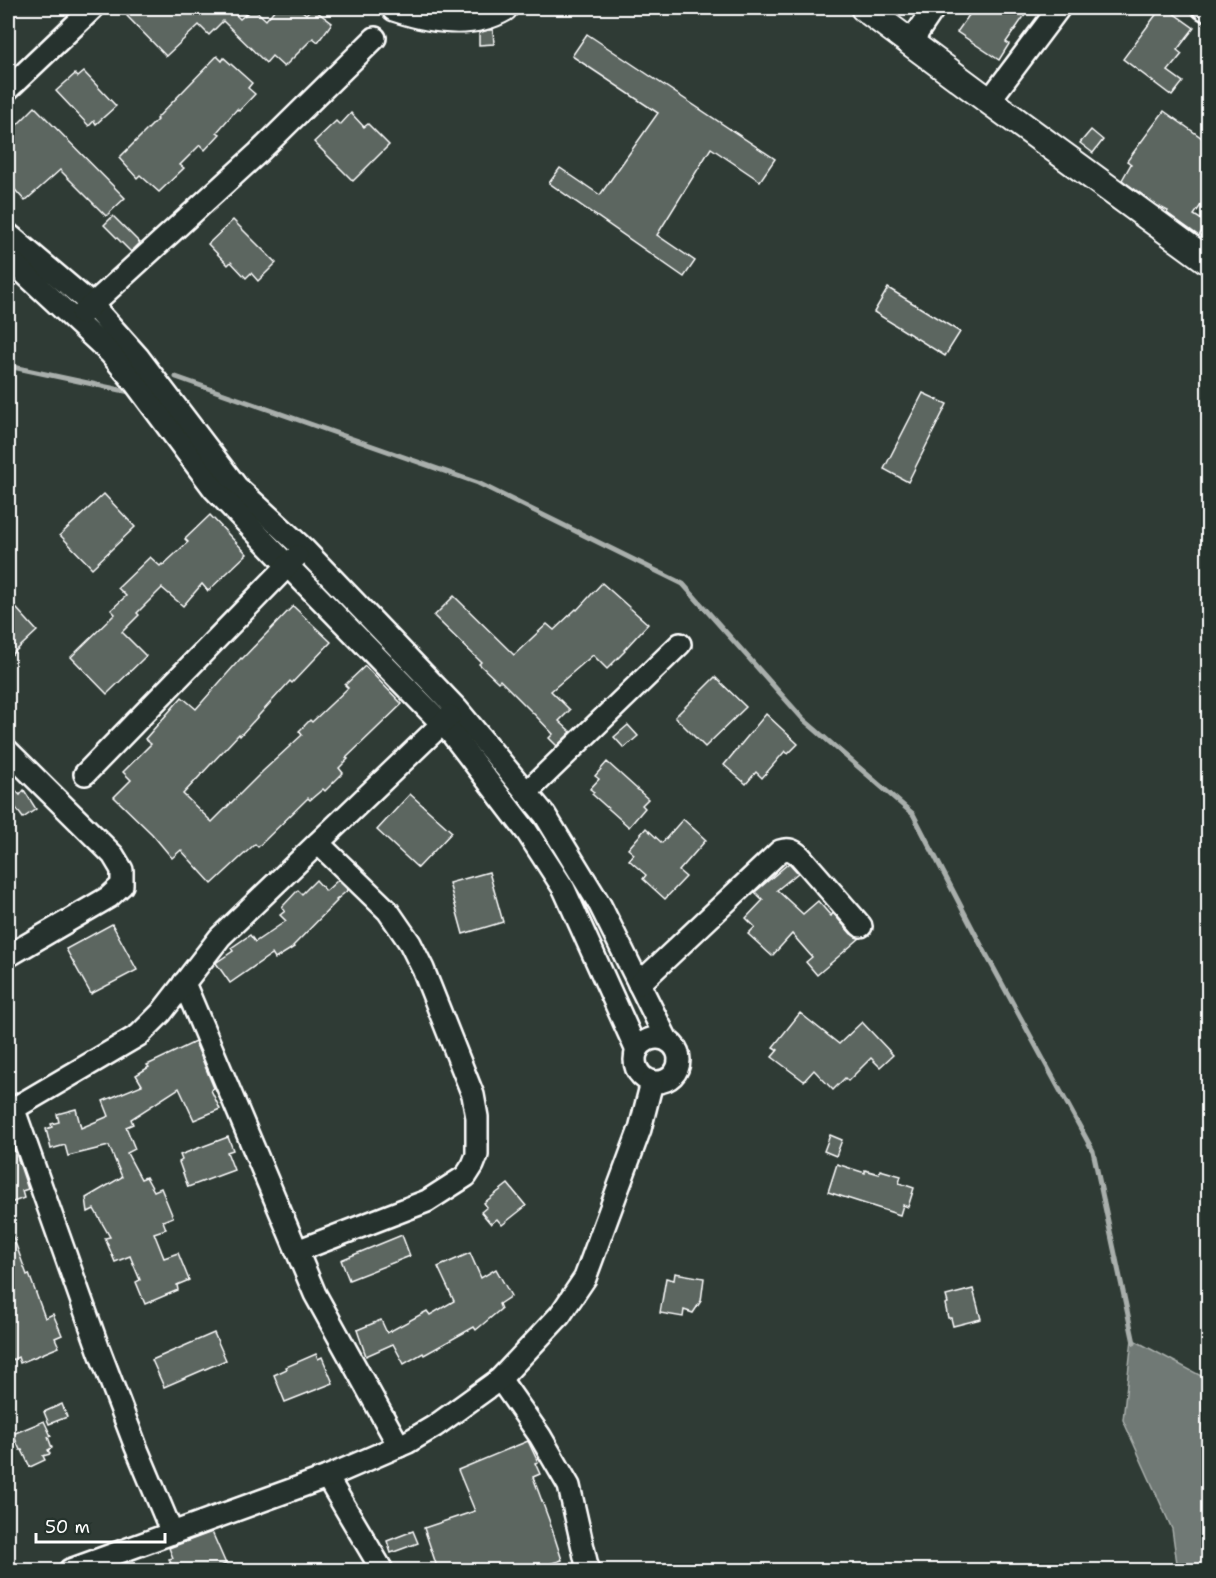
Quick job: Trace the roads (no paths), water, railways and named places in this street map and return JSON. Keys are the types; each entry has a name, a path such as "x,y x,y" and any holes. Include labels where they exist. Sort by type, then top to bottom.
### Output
{"street":[{"path":"8,90 93,8"},
{"path":"395,8 436,18 461,19 481,17 504,8"},
{"path":"864,8 1209,261"},
{"path":"911,42 934,8"},
{"path":"989,101 1059,8"},
{"path":"1203,8 1209,11"},
{"path":"75,321 258,153 375,38"},
{"path":"8,234 92,305 139,358 237,487 304,549 457,709 545,815 600,905 667,1040 676,1049 679,1061 676,1072 669,1079 652,1082 641,1076 635,1065 638,1051 643,1043 654,1038 667,1040"},
{"path":"8,258 110,353 214,489 452,734 527,832 564,889 638,1051"},
{"path":"85,774 304,549"},
{"path":"526,793 680,644"},
{"path":"172,1533 136,1447 11,1111 139,1035 161,1013 220,938 457,709"},
{"path":"8,751 112,855 122,870 122,885 109,897 8,956"},
{"path":"297,1251 427,1201 466,1176 477,1155 477,1117 473,1095 423,969 410,943 388,911 318,843"},
{"path":"639,984 780,851 787,849 794,850 800,856 861,926"},
{"path":"184,983 315,1293 399,1446"},
{"path":"70,1570 327,1477 399,1446 435,1426 500,1379 560,1314 585,1278 640,1129 652,1082"},
{"path":"500,1379 540,1437 569,1486 588,1570"},
{"path":"327,1477 382,1570"}],"waterway":[{"path":"8,366 130,392"},
{"path":"176,377 478,483 683,584 804,720 913,814 1093,1151 1134,1343"}]}
